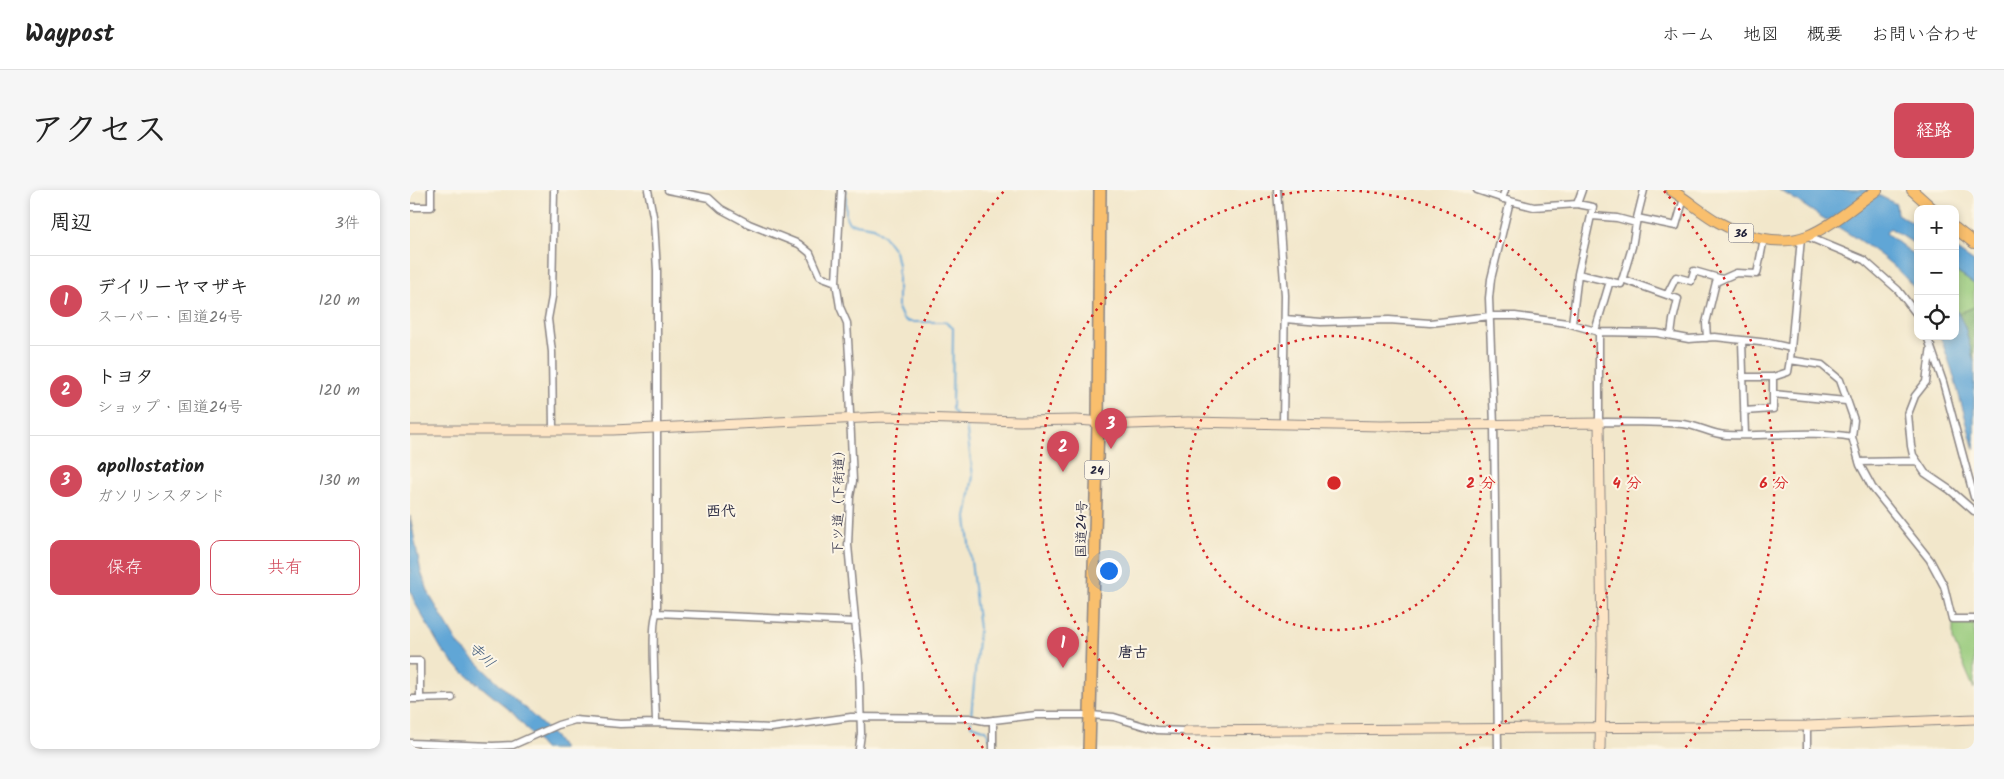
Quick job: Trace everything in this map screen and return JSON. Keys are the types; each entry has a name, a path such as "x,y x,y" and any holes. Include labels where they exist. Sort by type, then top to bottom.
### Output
{"highway":[{"name":"国道24号","path":"1090,749 1098,424 1100,190"}],"main road":[{"name":"36","path":"1671,190 1725,226 1750,236 1782,240 1804,237 1821,229 1877,190"},
{"path":"1912,190 1929,205"},
{"path":"1959,231 1974,243"}],"street":[{"path":"410,207 431,207 431,190"},
{"path":"553,429 552,352 548,319 552,297 554,190"},
{"path":"648,190 654,220 657,270 657,613 654,617 653,634 656,723"},
{"path":"668,190 709,198 721,209 749,224 799,244 810,253 820,276 836,282"},
{"name":"下ツ道（下街道）","path":"841,190 836,282 840,307 848,323 853,481 850,497 848,545 856,622 861,717 859,749"},
{"path":"1277,190 1285,283 1283,422"},
{"path":"1477,190 1534,207 1577,204 1593,207 1578,274 1572,324"},
{"path":"1502,199 1505,190"},
{"path":"1577,204 1582,190"},
{"path":"1578,274 1621,284 1632,247 1636,220 1644,190"},
{"path":"1592,216 1676,226 1684,198"},
{"path":"1498,749 1494,425 1490,316 1491,279 1510,201"},
{"path":"1744,378 1773,377 1788,372 1804,237 1856,255 1868,262 1898,290 1914,311"},
{"path":"1707,338 1708,315 1716,282 1736,274 1757,274 1764,238"},
{"path":"1667,295 1676,277 1691,281 1694,271 1722,279"},
{"path":"1622,279 1678,299 1671,336"},
{"path":"1600,749 1602,644 1597,332 1610,281"},
{"path":"1285,319 1321,322 1389,320 1430,323 1490,316 1515,316 1572,324 1597,332 1643,332 1689,339 1707,338 1769,343 1791,348"},
{"path":"1929,340 1974,497"},
{"path":"1742,341 1745,435"},
{"path":"1932,346 1926,382 1915,396 1908,414 1909,439 1917,461 1924,473 1950,490 1974,512"},
{"path":"1790,360 1822,366 1840,380 1854,420 1852,437 1859,462 1872,487 1930,560 1944,586 1952,620 1974,619"},
{"path":"1744,410 1773,409 1773,377"},
{"path":"1773,394 1846,401"},
{"path":"412,430 613,430 851,418 1076,420 1112,425 1188,422 1283,422 1357,425 1494,425 1606,422 1683,424 1718,434 1802,435 1831,433 1852,437"},
{"path":"1859,462 1917,461"},
{"path":"657,613 856,622"},
{"path":"410,661 420,661 420,699"},
{"path":"410,699 452,698"},
{"path":"410,743 493,748 515,747 521,741 558,725 575,720 620,724 656,723 771,728 861,717 993,720 1036,715 1090,715 1114,717 1157,730 1186,731 1497,729 1601,726 1806,726 1974,719"},
{"path":"993,720 993,749"},
{"path":"1806,726 1807,749"}],"green space":[{"path":"1959,274 1974,284 1974,307 1959,314"},
{"path":"1974,307 1974,362 1965,327 1959,314"},
{"path":"1974,621 1974,689 1953,640 1953,623"}],"water":[{"path":"1779,190 1868,190 1896,204 1897,214 1914,224 1914,243 1890,228 1886,233 1914,255 1914,288 1908,280 1871,248"},
{"path":"1959,252 1974,262 1974,284 1959,274"},
{"path":"1959,315 1965,327 1974,362 1974,449 1952,370 1941,340 1959,340"},
{"path":"410,516 421,572 430,596 459,645 554,736 563,749 544,749 512,712 455,665 442,650 415,603 410,590"}],"waterway":[{"path":"846,190 846,217 849,223 874,227 883,235 895,251 898,265 898,308 903,319 909,322 945,322 953,328 952,409 956,415"},
{"path":"966,424 973,476 966,518 979,629 971,716"},
{"path":"971,721 971,725 986,731 990,739"}],"place":[{"name":"apollostation","path":"1111,449"},
{"name":"トヨタ","path":"1063,472"},
{"name":"デイリーヤマザキ","path":"1063,668"}],"district":[{"name":"西代","path":"721,511"},
{"name":"唐古","path":"1133,652"}],"water label":[{"name":"寺川","path":"482,655"}]}
